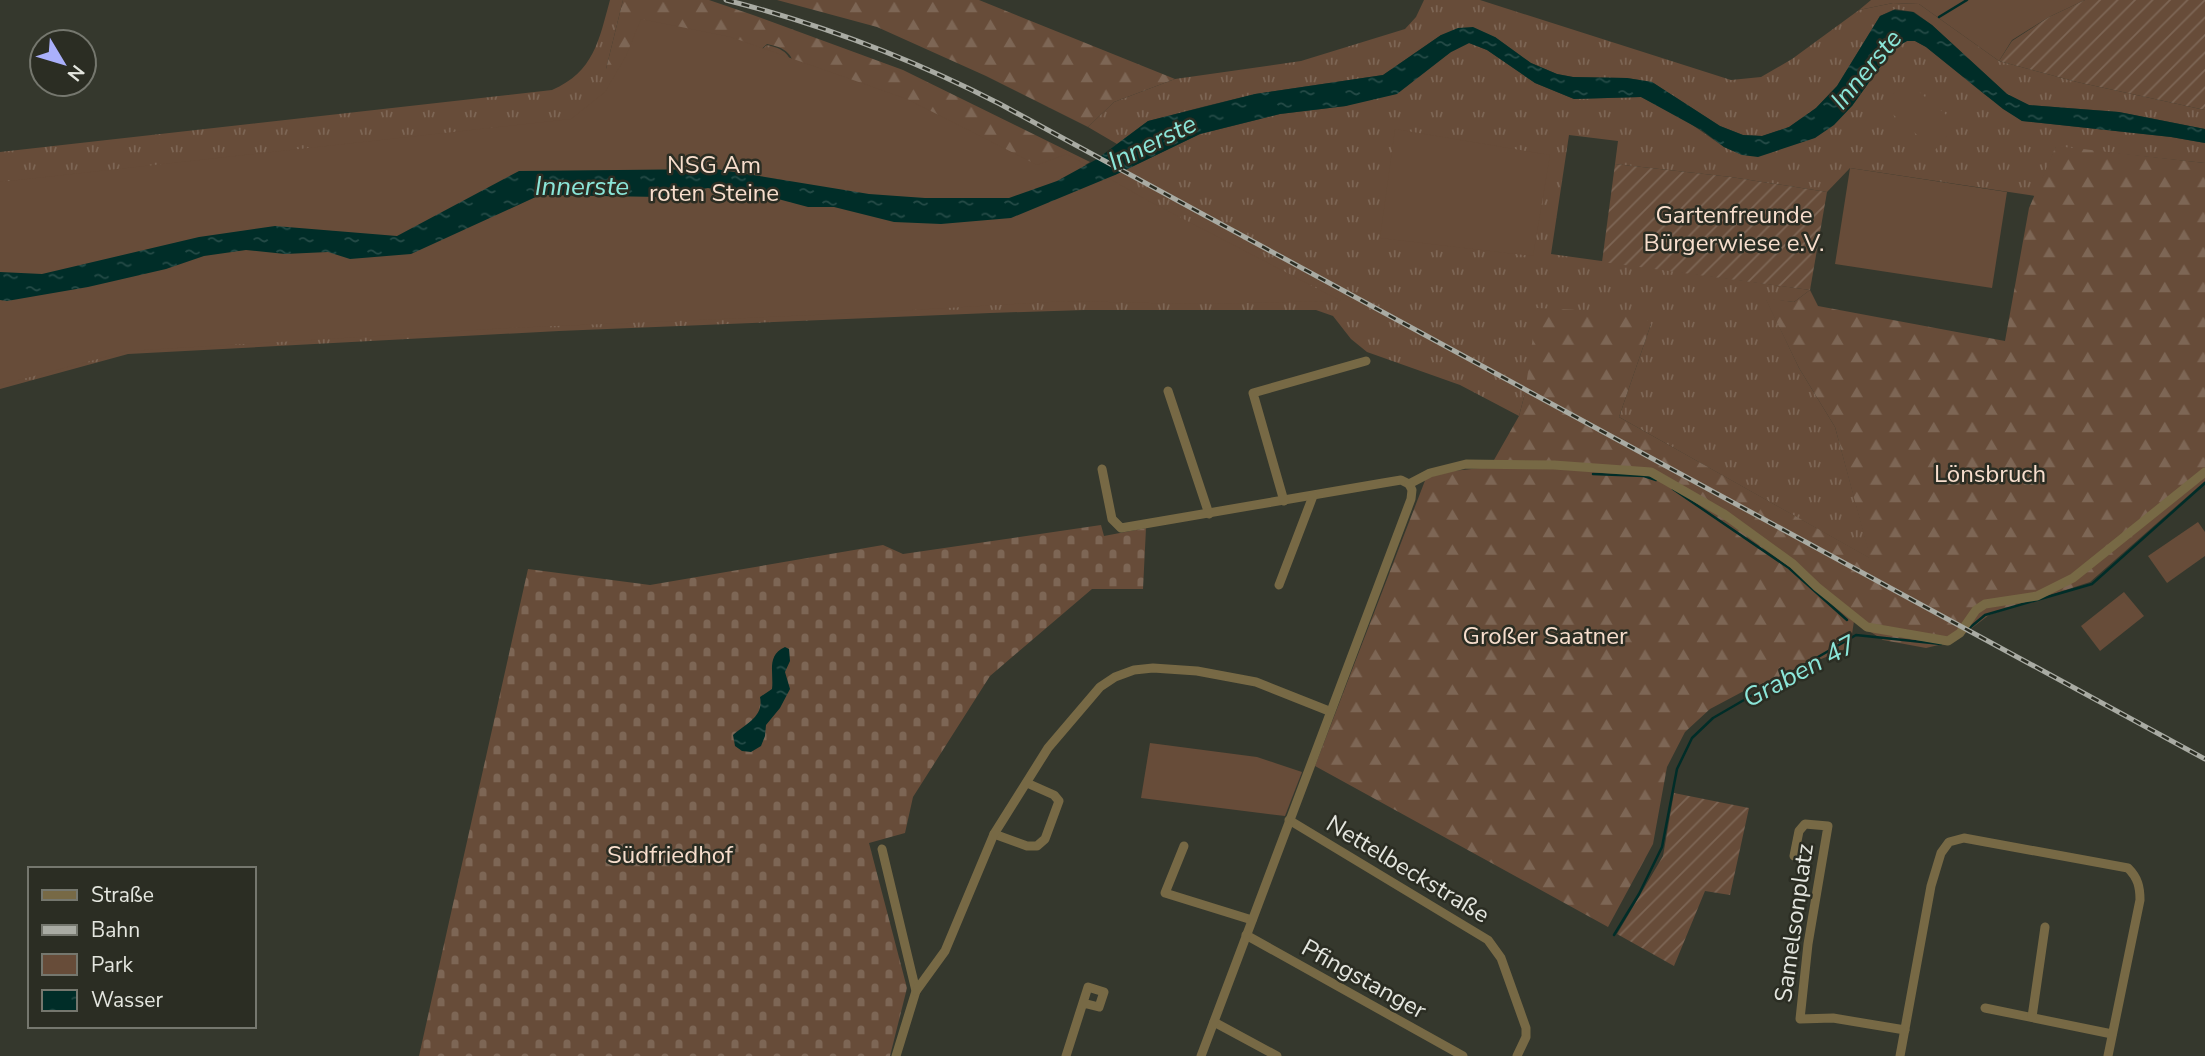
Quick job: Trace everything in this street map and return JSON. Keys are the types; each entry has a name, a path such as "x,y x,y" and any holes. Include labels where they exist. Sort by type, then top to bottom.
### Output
{"street":[{"path":"1284,501 1253,393 1366,361"},
{"path":"1168,391 1209,514"},
{"path":"1409,484 1430,473 1466,464 1554,465 1651,472 1724,514 1793,564 1867,627 1948,641 1960,633 1976,610 1985,604 2037,596 2073,578 2205,472"},
{"path":"1102,469 1112,519 1121,528 1392,481 1401,480 1412,489 1411,499 1201,1056"},
{"path":"1279,585 1313,496"},
{"path":"896,1056 916,991 945,951 995,834 1048,748 1100,687 1115,677 1134,670 1153,668 1197,671 1240,678 1280,690 1329,711"},
{"path":"995,834 1027,846 1037,846 1045,839 1059,801 1054,795 1027,783"},
{"name":"Nettelbeckstraße","path":"1289,820 1488,940 1501,958 1525,1028 1526,1037 1517,1056"},
{"name":"Samelsonplatz","path":"1794,856 1799,831 1805,824 1828,826 1808,944 1800,1019 1833,1018 1905,1030"},
{"path":"1900,1056 1931,886 1941,853 1950,842 1964,838 2128,868 2134,874 2140,887 2140,900 2108,1056"},
{"path":"1184,846 1165,893 1252,920"},
{"path":"883,849 916,991"},
{"path":"2032,1017 2045,927"},
{"name":"Pfingstanger","path":"1246,935 1463,1056"},
{"path":"1066,1056 1083,1003"},
{"path":"1985,1008 2112,1034"},
{"path":"1214,1022 1277,1056"}],"green space":[{"path":"610,0 623,0 606,69 729,78 767,45 780,49 788,56 795,78 0,272 0,152 552,90 566,83 586,64 598,41"},
{"path":"623,0 709,0 753,15 903,70 1090,162 1057,181 797,79 790,55 781,48 767,44 729,78 615,88 606,69"},
{"path":"777,0 979,0 1175,79 1114,102 1088,127 986,76 877,27"},
{"path":"1424,0 1480,0 1731,80 1761,77 1792,59 1859,10 1893,3 1919,4 1999,61 2077,82 2205,110 2205,129 2119,112 2029,105 2007,94 1932,25 1914,12 1895,9 1880,16 1837,86 1816,108 1789,127 1762,136 1743,135 1720,126 1652,82 1557,74 1531,63 1495,37 1441,35 1383,75 1255,94 1148,121 1117,144 1088,127 1114,102 1175,79 1301,61 1405,29 1416,17"},
{"path":"1871,0 2085,0 2049,17 2012,40 1999,61 1919,4 1893,3 1859,10"},
{"path":"2085,0 2205,0 2205,110 2077,82 1999,61 2012,41 2049,17"},
{"name":"NSG Am roten Steine","path":"641,19 731,37 907,99 1037,165 1067,154 1145,199 1341,301 1193,304 1066,301 862,313 509,328 128,351 0,385 0,182 571,119 605,92 626,56"},
{"path":"1907,41 1915,41 1926,47 2022,121 2205,143 2205,163 2056,147 2035,196 1850,168 1827,192 1731,177 1615,164 1618,141 1569,135 1551,254 1810,290 1794,302 1766,299 1799,368 1835,427 1871,559 1619,417 1651,324 1525,393 1519,416 1460,385 1367,352 1351,339 1333,316 1316,310 1084,310 990,313 559,331 128,354 0,389 0,300 1115,175 1200,134 1280,114 1346,106 1432,65 1469,43 1487,50 1535,83 1574,99 1641,97 1678,115 1724,147 1742,155 1852,106 1893,49"},
{"path":"1905,80 1957,124 1935,150 1883,106"},
{"path":"1395,129 1550,155 1533,256 1380,238"},
{"path":"2056,146 2205,163 2205,481 2090,582 1989,615 1955,641 1926,648 1883,640 1854,621 1850,647 1742,692 1710,709 1685,732 1667,767 1653,844 1608,927 1315,766 1426,478 1453,471 1490,467 1519,416 1525,393 1537,308 1641,313 1651,324 1619,417 1870,558 1835,427 1799,368 1765,298 1794,302 1810,290 1818,306 2005,341 2029,208"},
{"name":"Gartenfreunde Bürgerwiese e.V.","path":"1615,164 1731,177 1827,192 1810,290 1602,262"},
{"path":"1850,168 2007,192 1992,288 1835,264"},
{"path":"2198,522 2205,532 2205,556 2167,583 2148,556"},
{"name":"Südfriedhof","path":"1101,525 1104,536 1146,528 1143,589 1092,589 990,676 913,797 905,833 869,843 907,988 890,1056 419,1056 528,569 650,585 883,545 903,554"},
{"path":"2124,592 2144,616 2100,651 2081,626"},
{"path":"1150,743 1257,757 1302,772 1285,816 1141,798"},
{"path":"1674,793 1749,808 1730,895 1705,891 1674,966 1617,934 1663,856"}],"water":[{"name":"Innerste","path":"1894,10 1913,12 1932,25 2007,94 2029,105 2119,112 2205,129 2205,143 2022,121 1926,47 1915,41 1907,41 1893,49 1852,106 1834,125 1815,138 1758,157 1742,155 1641,97 1574,99 1535,83 1487,50 1469,43 1451,52 1397,94 1346,106 1280,114 1200,134 1115,175 1011,218 941,224 894,222 834,207 808,207 778,199 741,196 708,188 661,197 540,195 411,254 350,259 328,252 285,254 246,250 204,256 166,269 88,287 0,300 0,272 42,274 199,237 275,226 397,236 519,171 716,169 869,194 925,198 1009,198 1057,181 1097,159 1148,121 1255,94 1383,75 1441,35 1458,28 1473,27 1495,37 1531,63 1557,74 1652,82 1720,126 1743,135 1762,136 1789,127 1816,108 1837,86 1880,16"},
{"path":"785,647 789,649 790,661 785,672 790,689 780,708 766,725 761,746 751,752 742,751 735,746 733,735 757,715 761,704 760,697 772,689 772,665 775,655"}],"waterway":[{"path":"1939,17 1967,0"},
{"path":"1593,474 1644,476 1656,480"},
{"name":"Graben 47","path":"1967,630 1985,615 2092,584 2205,483"},
{"path":"1673,489 1789,568 1847,620"},
{"name":"Graben 47","path":"1614,935 1639,894 1662,847 1677,769 1692,738 1713,718 1856,635 1941,644"}],"railway":[{"path":"726,0 797,20 866,44 1000,104 2205,759"}],"park label":[{"name":"Lönsbruch","path":"1990,474"},
{"name":"Großer Saatner","path":"1545,636"}]}
